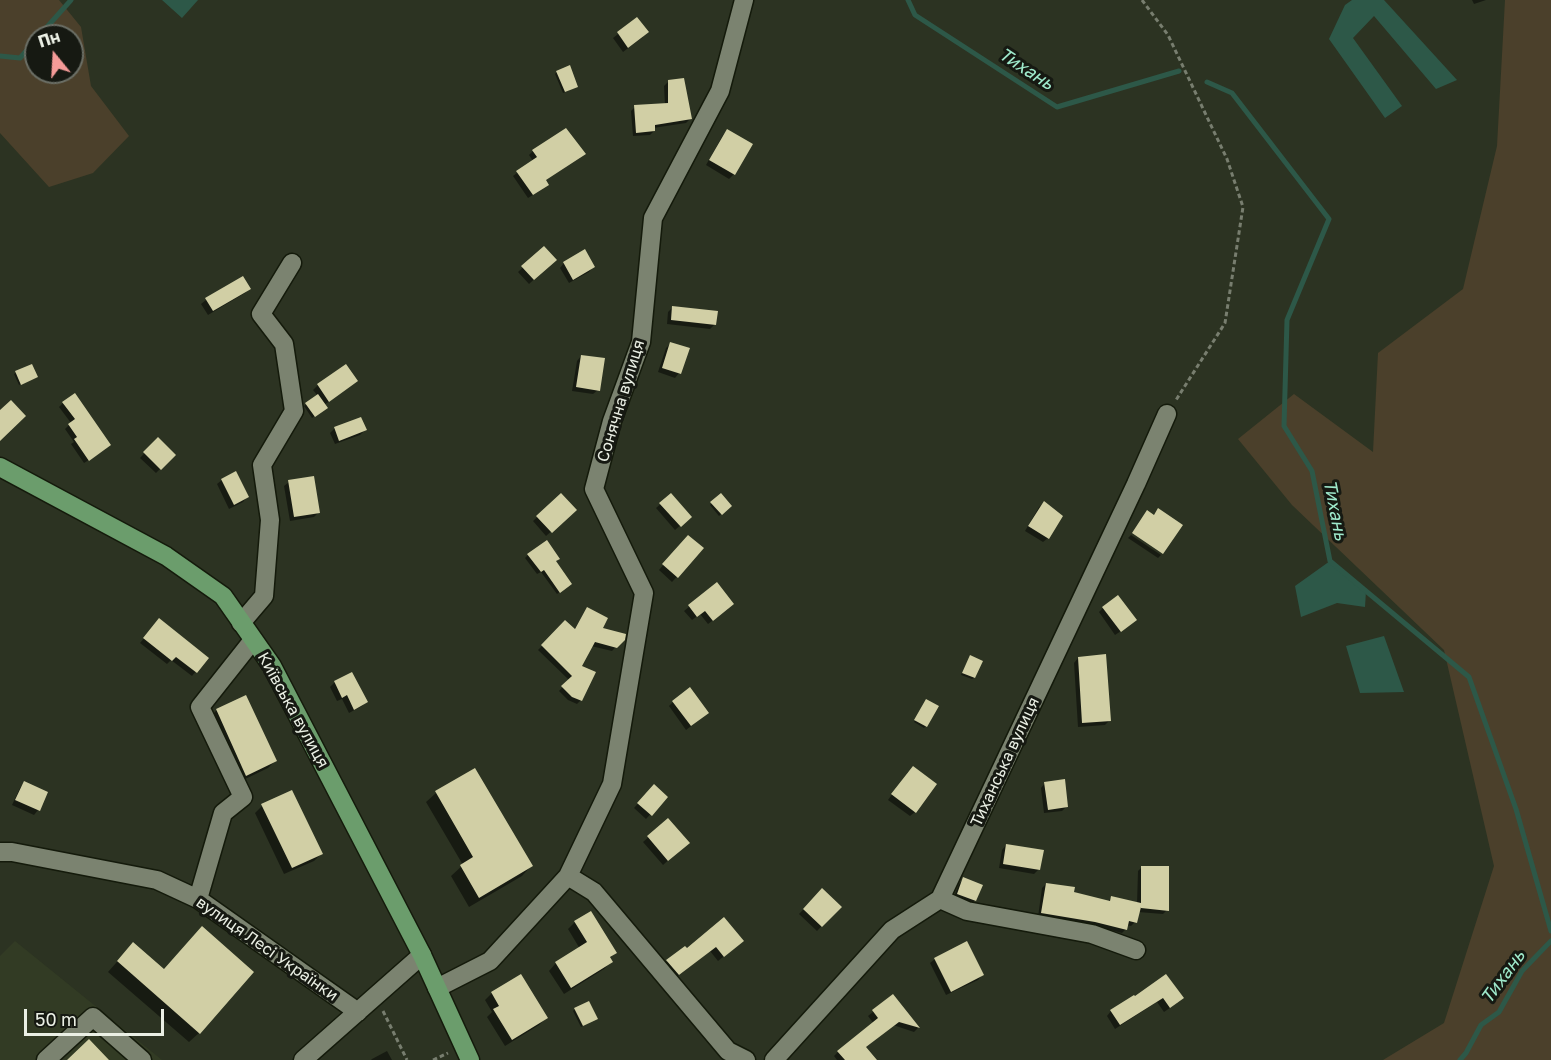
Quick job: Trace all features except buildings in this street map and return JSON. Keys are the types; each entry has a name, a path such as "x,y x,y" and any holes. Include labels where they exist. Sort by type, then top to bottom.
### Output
{"main road":[{"name":"Київська вулиця","path":"0,467 166,556 223,596 272,666 422,955 470,1060"}],"street":[{"name":"Сонячна вулиця","path":"437,988 490,960 568,876 612,784 644,593 594,489 612,421 641,342 653,218 720,91 744,0"},
{"path":"242,623 264,596 270,520 262,465 294,411 284,344 261,314 292,262"},
{"name":"Тиханська вулиця","path":"940,899 1167,414"},
{"path":"198,899 223,813 243,797 200,707 253,640"},
{"name":"вулиця Лесі Українки","path":"0,852 12,852 157,880 198,899 358,1012"},
{"path":"568,876 594,892 728,1051 746,1060"},
{"path":"774,1060 892,930 940,899 967,911 1092,934 1136,950"},
{"path":"303,1060 422,955"},
{"path":"46,1060 93,1017 142,1060"}],"path":[{"path":"1142,0 1168,35 1227,159 1243,207 1225,323 1167,414"},
{"path":"375,996 407,1060"}],"shaded area":[{"path":"0,0 59,0 79,24 24,24 24,84 84,84 84,45 91,86 129,136 93,173 49,187 0,133"},
{"path":"162,0 198,0 182,18"},
{"path":"1352,0 1384,0 1457,80 1436,89 1374,16 1353,38 1402,106 1385,118 1329,39 1345,5"},
{"path":"1505,0 1551,0 1551,1060 1383,1060 1444,1023 1494,866 1444,650 1292,505 1238,439 1294,394 1373,452 1378,353 1463,289 1497,146"},
{"path":"1330,561 1366,591 1365,607 1337,603 1301,617 1295,586"},
{"path":"1384,636 1404,692 1360,693 1346,646"},
{"path":"15,941 162,1060 0,1060 0,956"}],"waterway":[{"name":"Тихань","path":"50,24 71,0"},
{"name":"Тихань","path":"908,0 915,15 1057,107 1179,71"},
{"name":"Тихань","path":"0,56 20,58 24,54"},
{"name":"Тихань","path":"1207,82 1232,93 1329,219 1287,320 1284,426 1312,471 1330,561 1469,677 1516,809 1551,931"},
{"name":"Тихань","path":"1460,1060 1481,1025 1499,1012 1522,971 1551,941"}]}
